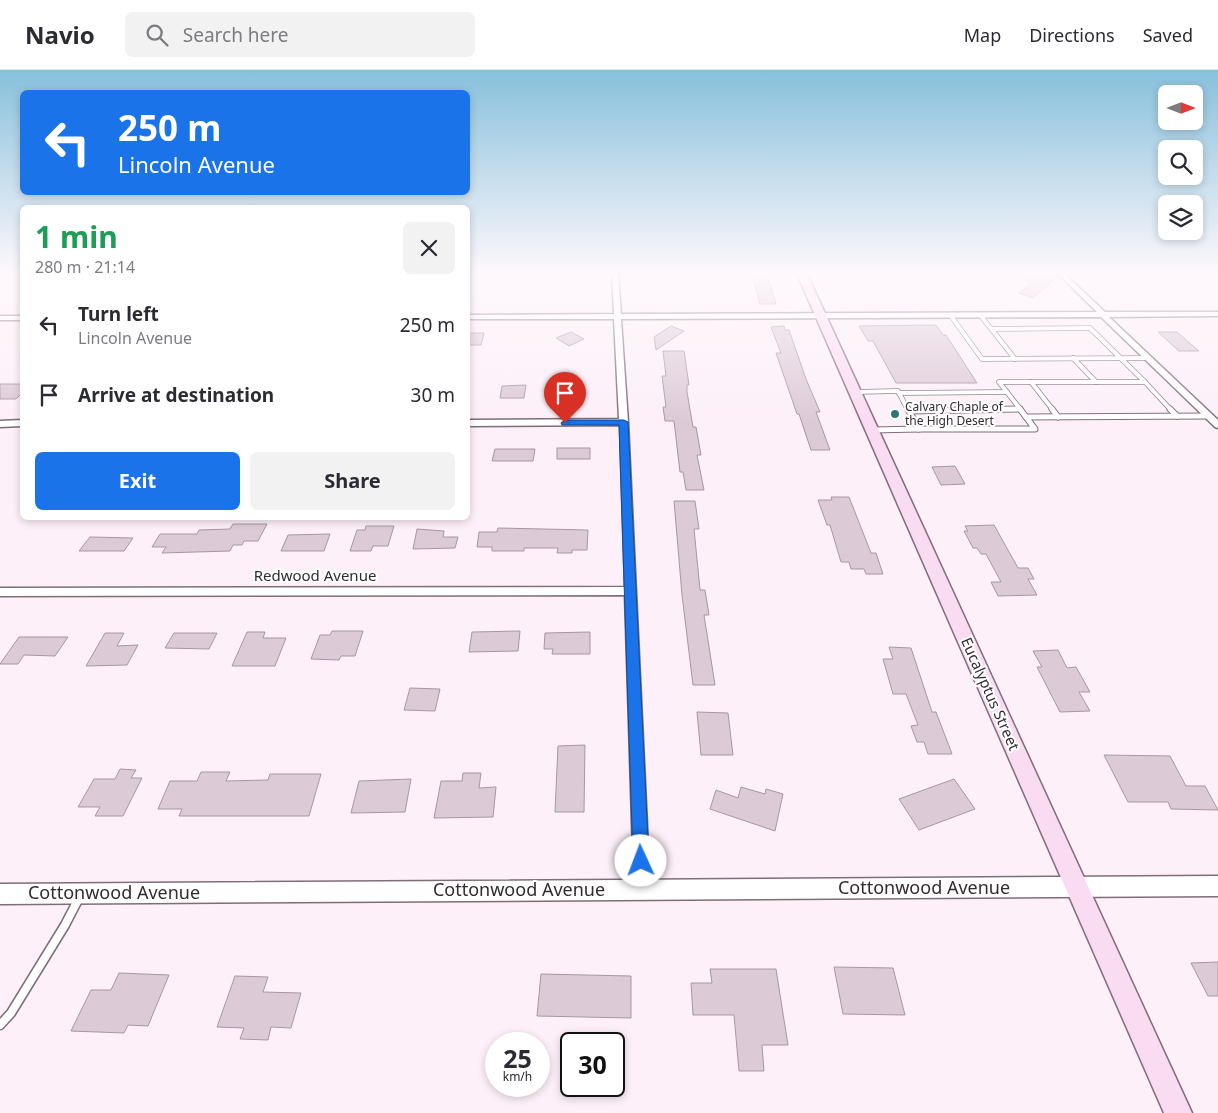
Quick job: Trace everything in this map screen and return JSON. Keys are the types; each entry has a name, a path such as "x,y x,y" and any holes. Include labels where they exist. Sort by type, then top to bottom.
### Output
{"main road":[{"name":"Eucalyptus Street","path":"823,323 1178,1113"}],"street":[{"path":"617,323 624,422 642,889"},
{"path":"1111,323 1218,425"},
{"path":"470,423 624,422"},
{"path":"0,424 20,424"},
{"name":"Redwood Avenue","path":"0,592 631,590"},
{"name":"Cottonwood Avenue","path":"0,894 1218,886"}],"lane":[{"path":"956,323 982,359 1148,358"},
{"path":"987,323 1015,359"},
{"path":"992,329 1090,328 1177,416"},
{"path":"1073,358 1096,382"},
{"path":"871,430 918,428 1035,429 999,382 1145,382"},
{"path":"1031,382 1058,417"},
{"path":"854,392 1007,392"},
{"path":"899,393 918,428"},
{"path":"909,411 1020,409"},
{"path":"1026,417 1208,416"},
{"path":"0,1024 16,1005 65,925 81,893"}],"building":[{"path":"936,325 943,335 946,335 977,383 896,383 873,341 868,341 859,326"},
{"path":"671,326 684,331 656,350 654,337"},
{"path":"784,326 785,330 789,330 820,412 816,412 830,450 811,450 799,414 797,414 776,353 781,353 771,327"},
{"path":"571,332 584,339 569,346 556,338"},
{"path":"1158,332 1177,332 1199,351 1179,351"},
{"path":"470,333 484,333 481,345 470,345"},
{"path":"663,351 684,351 689,385 687,385 687,392 693,427 696,427 701,455 697,455 704,490 686,490 683,472 680,472 674,421 665,421 663,407 666,407 662,376 666,376"},
{"path":"0,384 20,384 20,395 16,399 0,399"},
{"path":"526,385 524,398 500,398 502,386"},
{"path":"557,448 590,448 590,459 557,459"},
{"path":"495,449 535,449 533,461 492,461"},
{"path":"955,466 965,484 941,485 932,467"},
{"path":"831,497 849,497 871,553 876,553 883,574 866,574 864,569 851,569 849,562 841,562 830,525 827,525 818,500 832,500"},
{"path":"674,501 695,501 699,529 694,529 700,590 705,590 709,615 704,615 715,685 693,685 682,595"},
{"path":"233,524 267,524 258,541 244,541 242,545 233,545 230,551 162,553 166,547 152,547 160,534 197,534 199,530 230,529"},
{"path":"994,525 1018,568 1028,568 1034,579 1028,579 1037,595 998,596 991,582 1001,582 986,554 981,554 977,548 973,548 964,531 968,531 965,526"},
{"path":"366,526 394,526 388,546 373,546 371,551 350,551 357,530 365,530"},
{"path":"498,528 588,530 587,550 557,553 558,548 524,548 524,551 492,551 492,547 477,547 479,532 497,532"},
{"path":"417,529 444,531 443,537 458,537 455,548 413,549"},
{"path":"330,534 324,551 281,551 288,535"},
{"path":"90,537 133,538 124,551 79,551"},
{"path":"332,631 363,631 355,656 341,656 339,660 311,659 320,635 330,635"},
{"path":"520,631 518,651 469,652 472,632"},
{"path":"247,632 265,632 263,638 286,638 275,666 232,666"},
{"path":"590,632 590,654 552,654 553,649 544,649 545,633"},
{"path":"105,633 124,633 117,646 138,645 127,665 86,666"},
{"path":"174,633 217,633 209,649 165,648"},
{"path":"19,637 68,637 55,656 24,655 18,664 0,664"},
{"path":"889,647 911,648 932,712 936,712 952,754 928,754 924,742 917,742 911,726 918,725 906,694 893,694 883,659 893,659"},
{"path":"1058,650 1067,668 1076,667 1090,692 1079,692 1090,711 1060,712 1037,667 1042,667 1033,651"},
{"path":"410,688 440,689 435,711 404,710"},
{"path":"697,712 728,713 733,755 701,755"},
{"path":"585,745 584,812 555,812 558,746"},
{"path":"1104,755 1170,756 1186,786 1205,786 1218,810 1171,809 1168,802 1128,802"},
{"path":"120,769 136,770 131,778 142,778 123,816 95,816 100,807 78,807 94,779 115,779"},
{"path":"201,772 230,772 226,781 268,780 270,774 321,774 309,816 179,816 182,809 158,809 170,781 197,781"},
{"path":"463,773 481,773 479,788 496,787 493,817 434,818 441,781 462,781"},
{"path":"411,779 405,812 351,813 359,781"},
{"path":"954,779 975,809 919,830 899,799"},
{"path":"741,787 765,794 766,789 783,794 775,831 710,809 716,790 738,798"},
{"path":"1218,962 1218,996 1208,996 1191,963"},
{"path":"834,967 893,968 905,1015 843,1014"},
{"path":"710,969 776,969 788,1045 762,1045 764,1071 739,1071 734,1015 693,1015 691,983 712,983"},
{"path":"119,973 169,975 148,1026 128,1025 124,1033 71,1031 91,990 111,990"},
{"path":"541,974 631,976 631,1018 537,1016"},
{"path":"235,976 268,977 263,992 301,993 291,1028 271,1027 268,1040 240,1039 244,1028 217,1027"}],"place":[{"name":"Calvary Chaple of the High Desert","path":"895,414"}],"route":[{"path":"565,423 624,422 641,861"}]}
